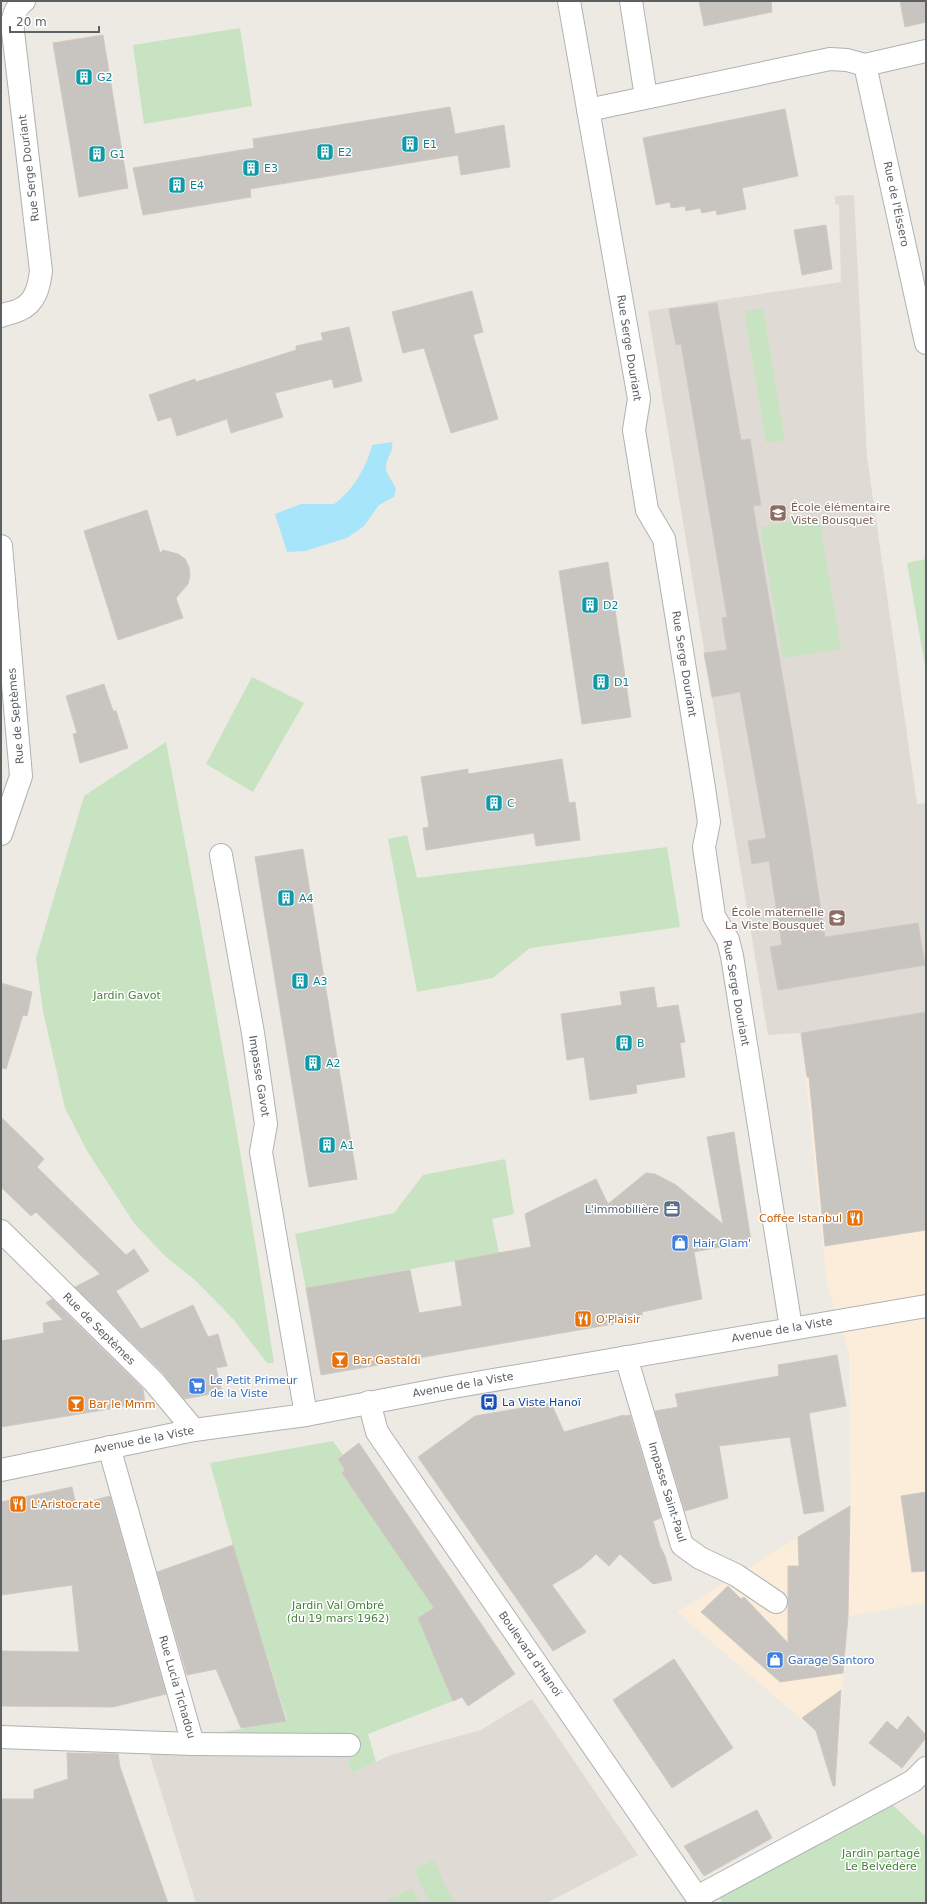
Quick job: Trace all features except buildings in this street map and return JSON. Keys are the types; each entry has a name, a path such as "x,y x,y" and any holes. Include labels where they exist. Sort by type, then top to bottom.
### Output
{"street":[{"name":"Rue Serge Douriant","path":"1,316 20,310 32,301 39,286 41,271 12,23 14,14 19,5 24,1"},
{"name":"Rue Serge Douriant","path":"569,1 639,399 634,430 647,510 664,539 704,788 709,822 704,847 714,916 728,940 732,956 791,1328"},
{"path":"631,1 646,97"},
{"path":"588,110 830,59 847,60 865,64 926,51"},
{"name":"Rue de l'Eissero","path":"865,64 926,343"},
{"name":"Rue de Septèmes","path":"1,546 21,776 1,834"},
{"name":"Impasse Gavot","path":"221,855 253,1033 266,1124 261,1152 306,1415"},
{"name":"Rue de Septèmes","path":"1,1230 154,1382 194,1430"},
{"name":"Avenue de la Viste","path":"1,1470 194,1430 306,1415 370,1402 791,1328 926,1306"},
{"name":"Impasse Saint-Paul","path":"626,1357 682,1545 700,1558 736,1575 776,1602"},
{"name":"Boulevard d'Hanoï","path":"370,1402 377,1432 699,1900"},
{"name":"Rue Lucia Tichadou","path":"1,1737 194,1744 109,1447"},
{"path":"194,1744 349,1745"},
{"path":"699,1900 913,1781 926,1768"}],"shaded area":[{"name":"École élémentaire Viste Bousquet","path":"854,195 867,457 917,804 926,803 926,1012 801,1033 768,1035 648,311 841,282 839,205 835,204 835,196"},
{"path":"926,1012 926,1603 848,1616 838,1751 677,1612 850,1505 849,1353 827,1284 801,1033"},
{"path":"532,1699 638,1855 547,1903 196,1903 149,1753 346,1754 352,1773 391,1755 481,1730"}],"green space":[{"path":"240,28 252,106 144,124 133,45"},
{"path":"763,308 785,440 766,443 744,311"},
{"path":"819,517 841,649 783,658 760,527"},
{"path":"926,559 926,671 907,563"},
{"path":"252,677 304,703 253,792 206,764"},
{"name":"Jardin Gavot","path":"166,742 223,1052 274,1363 267,1363 234,1320 196,1281 165,1256 134,1223 87,1151 65,1108 43,1011 36,958 84,796"},
{"path":"407,835 417,878 667,847 680,927 530,948 493,978 417,992 388,839"},
{"path":"505,1159 514,1214 492,1219 499,1253 306,1288 295,1234 394,1213 423,1175"},
{"name":"Jardin Val Ombré (du 19 mars 1962)","path":"333,1441 343,1455 338,1459 345,1470 342,1473 434,1608 419,1618 453,1701 368,1734 376,1762 352,1773 346,1754 219,1733 287,1720 233,1546 210,1463"},
{"name":"Jardin partagé Le Belvédère","path":"892,1804 926,1837 926,1903 723,1903 719,1897"},
{"path":"433,1860 454,1903 430,1903 414,1870"},
{"path":"412,1888 419,1903 382,1903"}],"water":[{"path":"392,442 392,449 386,469 396,489 394,497 379,505 364,526 347,538 305,551 287,552 275,514 301,504 334,504 341,499 358,478 367,461 372,445"}],"place":[{"name":"G2","path":"84,77"},
{"name":"E1","path":"410,144"},
{"name":"E2","path":"325,152"},
{"name":"G1","path":"97,154"},
{"name":"E3","path":"251,168"},
{"name":"E4","path":"177,185"},
{"name":"École élémentaire Viste Bousquet","path":"778,513"},
{"name":"D2","path":"590,605"},
{"name":"D1","path":"601,682"},
{"name":"C","path":"494,803"},
{"name":"A4","path":"286,898"},
{"name":"École maternelle La Viste Bousquet","path":"837,918"},
{"name":"A3","path":"300,981"},
{"name":"B","path":"624,1043"},
{"name":"A2","path":"313,1063"},
{"name":"A1","path":"327,1145"},
{"name":"L'immobilière","path":"672,1209"},
{"name":"Coffee Istanbul","path":"855,1218"},
{"name":"Hair Glam'","path":"680,1243"},
{"name":"O'Plaisir","path":"583,1319"},
{"name":"Bar Gastaldi","path":"340,1360"},
{"name":"Le Petit Primeur de la Viste","path":"197,1386"},
{"name":"La Viste Hanoï","path":"489,1402"},
{"name":"Bar le Mmm","path":"76,1404"},
{"name":"L'Aristocrate","path":"18,1504"},
{"name":"Garage Santoro","path":"775,1660"}]}
